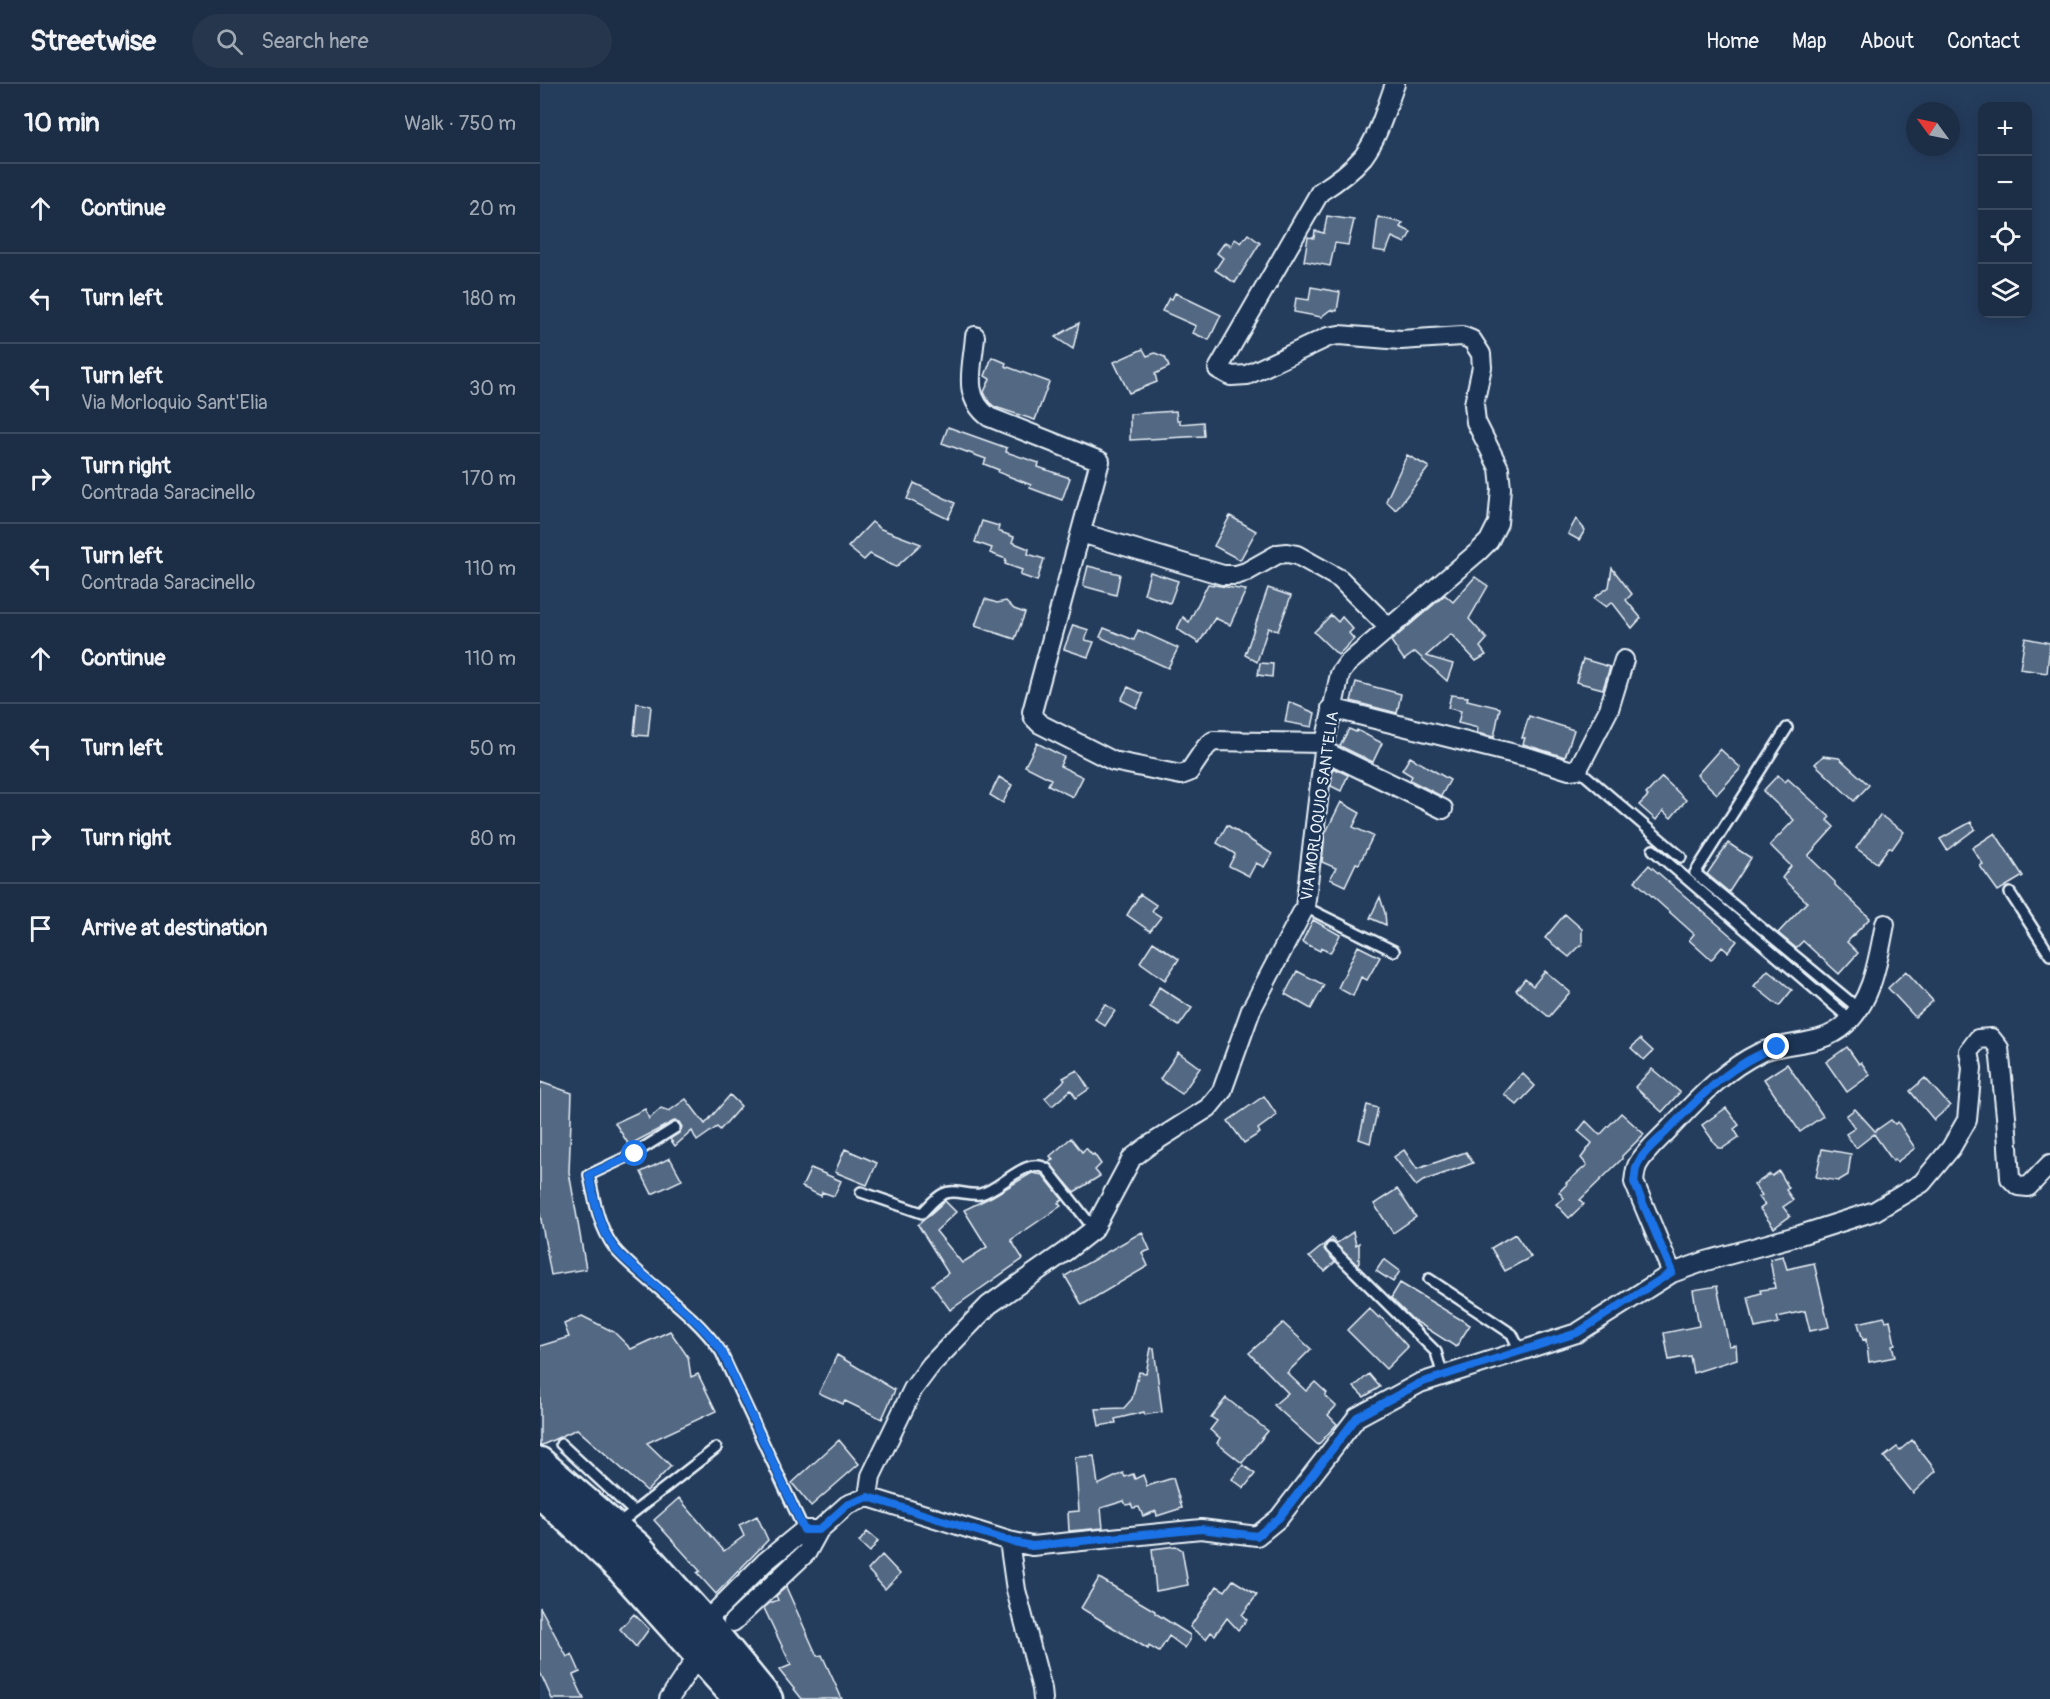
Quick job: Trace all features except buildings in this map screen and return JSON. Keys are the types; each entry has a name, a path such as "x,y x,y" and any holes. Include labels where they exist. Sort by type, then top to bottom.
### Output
{"main road":[{"path":"551,1453 624,1519 638,1547 719,1622 745,1695"},
{"path":"540,1493 619,1567 745,1695"},
{"path":"745,1695 770,1682 786,1699"}],"street":[{"name":"VIA MORLOQUIO SANT'ELIA","path":"868,1497 871,1476 913,1389 931,1365 989,1305 1094,1229 1132,1158 1208,1108 1222,1091 1251,1010 1305,906 1325,747 1331,708 1340,674 1347,664 1479,551 1489,541 1498,523 1501,488 1499,468 1476,422 1474,404 1482,367 1481,354 1472,340 1462,336 1401,340 1339,335 1328,337 1247,375 1231,376 1218,369 1320,192 1342,178 1364,156 1380,127 1395,84"},
{"path":"975,336 970,392 978,409 989,417 1100,461 1032,712 1034,718 1040,724 1113,761 1181,775 1189,772 1206,747 1213,741 1325,747 1443,808"},
{"path":"1081,533 1223,575 1246,572 1278,554 1297,555 1340,579 1389,628"},
{"path":"1331,708 1532,758 1569,770 1578,770 1609,709 1624,660"},
{"path":"1672,1272 1634,1182 1636,1167 1647,1150 1707,1089 1740,1065 1759,1053 1777,1047 1831,1036 1855,1014 1869,989 1878,960 1885,924"},
{"path":"719,1622 765,1562 847,1505 868,1497 1032,1546 1201,1529 1257,1536 1279,1518 1357,1417 1420,1383 1577,1333 1672,1272 1875,1211 1922,1183 1951,1148 1967,1120 1971,1096 1970,1051 1978,1039 1991,1038 2000,1048 2010,1178 2018,1186 2028,1187 2050,1164"},
{"path":"719,1622 807,1552 812,1530"},
{"path":"1009,1541 1016,1590 1043,1699"},
{"path":"669,1699 693,1663"}],"lane":[{"path":"1787,728 1695,873 1855,1014"},
{"path":"1578,770 1681,857"},
{"path":"1653,850 1855,1014"},
{"path":"2010,893 2050,955"},
{"path":"1305,906 1395,951"},
{"path":"675,1128 635,1154 589,1175 595,1205 614,1247 624,1259 690,1316 710,1335 722,1352 812,1530"},
{"path":"861,1192 922,1213 942,1194 952,1191 982,1193 1031,1165 1040,1164 1047,1169 1094,1229"},
{"path":"1331,1248 1436,1352 1443,1376"},
{"path":"1429,1279 1512,1334 1520,1351"},
{"path":"624,1519 716,1448"}],"route":[{"path":"635,1154 589,1175 595,1205 605,1230 624,1259 690,1316 710,1335 722,1352 804,1530 819,1530 847,1505 868,1497 1032,1546 1201,1529 1257,1536 1279,1518 1357,1417 1420,1383 1577,1333 1672,1272 1634,1182 1636,1167 1647,1150 1707,1089 1759,1053 1777,1047"}]}
